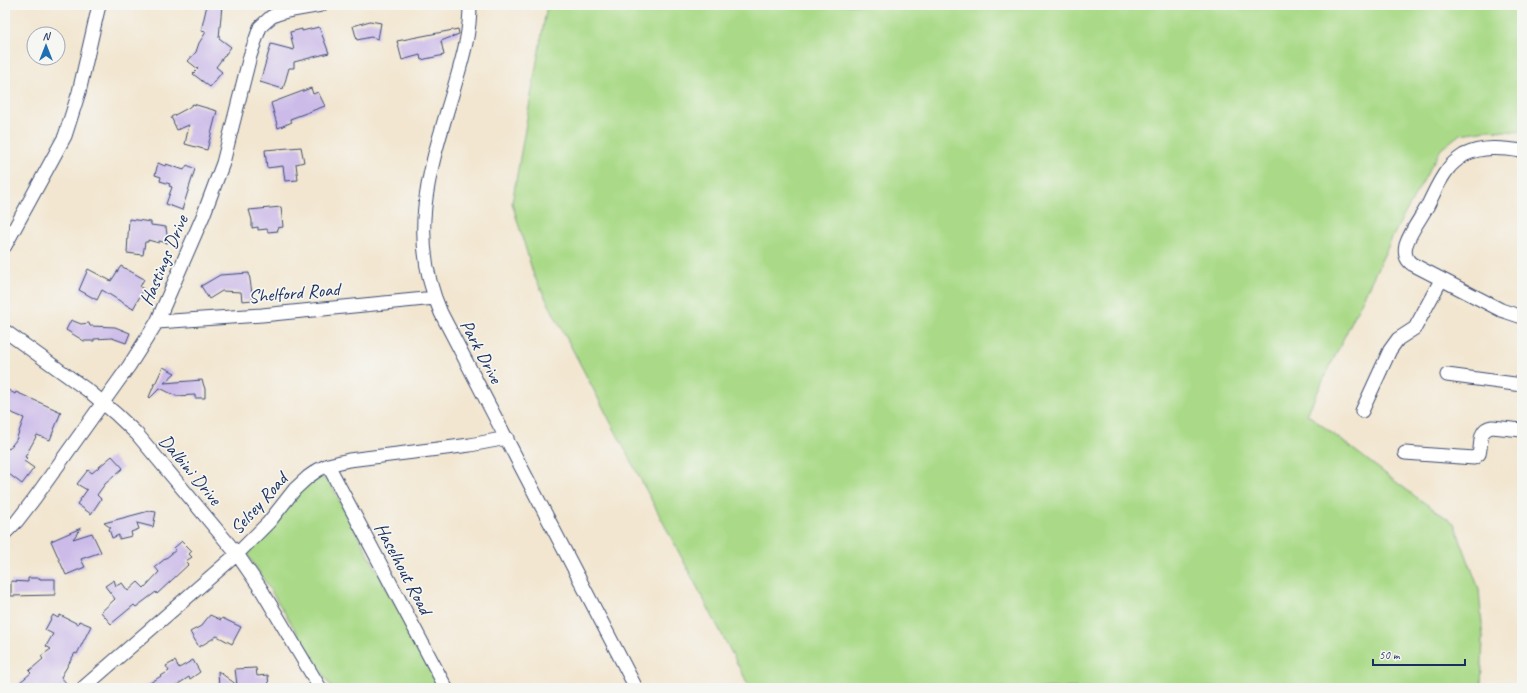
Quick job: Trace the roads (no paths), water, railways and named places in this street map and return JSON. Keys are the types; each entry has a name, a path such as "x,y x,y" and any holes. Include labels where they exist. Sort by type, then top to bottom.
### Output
{"street":[{"path":"5,246 65,136 79,92 99,5"},
{"name":"Hastings Drive","path":"5,533 17,521 34,499 142,347 157,322 203,216 223,163 256,37 260,27 268,19 277,14 321,5"},
{"name":"Park Drive","path":"470,5 467,43 428,180 424,209 425,251 429,279 435,298 636,688"},
{"path":"1522,151 1489,149 1465,155 1455,161 1447,170 1407,244 1406,251 1408,260 1417,267 1501,310 1522,317"},
{"path":"1362,411 1390,350 1398,339 1415,328 1440,280"},
{"name":"Shelford Road","path":"157,322 262,315 435,298"},
{"name":"Dalbini Drive","path":"5,330 103,403 137,434 237,554 261,589 320,688"},
{"path":"1447,376 1522,385"},
{"path":"1405,453 1474,458 1479,454 1482,435 1487,428 1492,427 1522,430"},
{"name":"Selsey Road","path":"83,688 237,554 269,522 291,493 302,482 318,470 328,465 349,460 470,445 507,438"},
{"name":"Haselhout Road","path":"328,465 446,688"}]}
